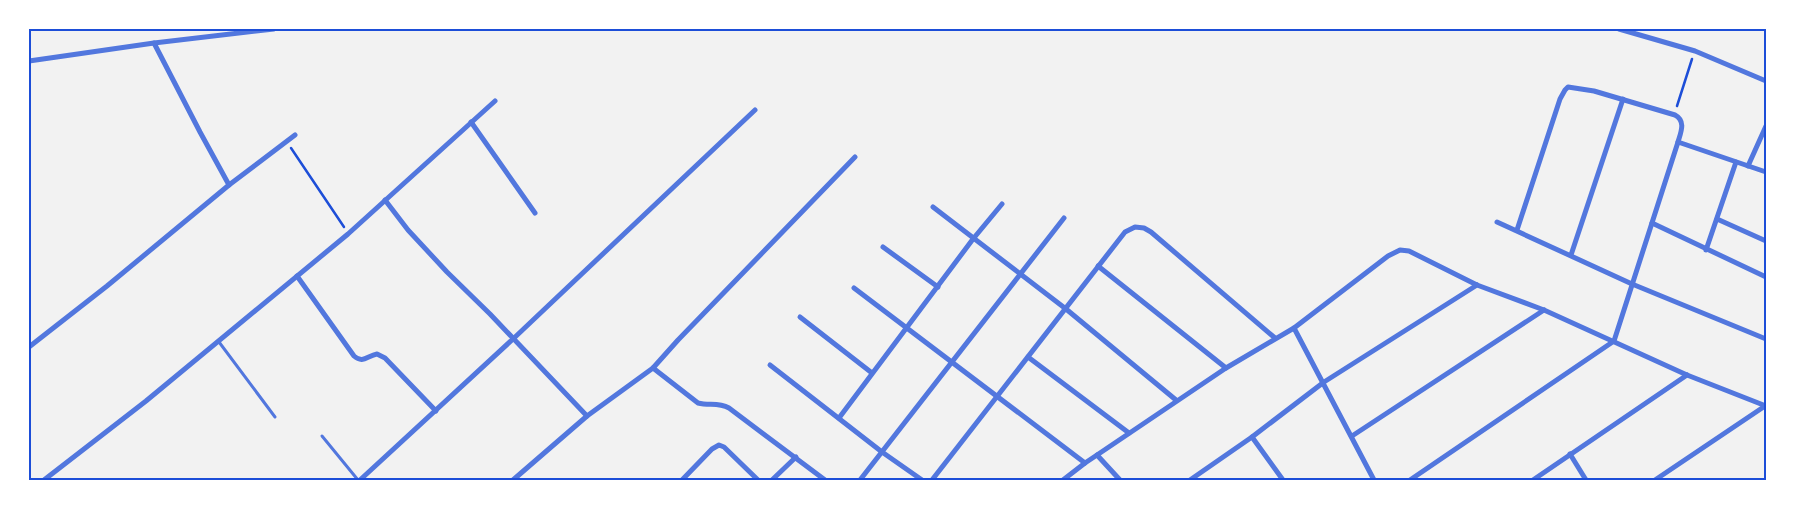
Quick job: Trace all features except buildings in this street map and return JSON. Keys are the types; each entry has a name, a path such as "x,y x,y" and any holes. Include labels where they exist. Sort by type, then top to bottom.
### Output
{"street":[{"path":"29,61 154,43 274,29"},
{"path":"1619,29 1694,51 1766,81"},
{"path":"154,43 229,185"},
{"path":"1410,480 1614,341 1678,142 1682,125 1681,120 1675,115 1623,99 1579,87 1572,86 1566,88 1560,99 1517,230"},
{"path":"1571,255 1623,99"},
{"path":"44,480 220,342 348,234 495,100"},
{"path":"359,480 514,339 755,110"},
{"path":"471,122 535,213"},
{"path":"1748,166 1766,126"},
{"path":"29,347 107,286 229,185 295,135"},
{"path":"1678,142 1766,172"},
{"path":"513,480 587,416 653,368 855,157"},
{"path":"1706,250 1736,162"},
{"path":"385,200 408,230 447,272 587,416"},
{"path":"839,418 973,239 1002,204"},
{"path":"933,207 1066,309 1176,400"},
{"path":"860,480 1064,218"},
{"path":"1717,219 1766,241"},
{"path":"1497,222 1632,284 1766,339"},
{"path":"1652,223 1766,277"},
{"path":"932,480 1098,266 1126,232 1135,227 1144,228 1151,232 1275,338"},
{"path":"884,247 938,287"},
{"path":"1064,480 1084,463 1176,400 1294,328 1396,250 1409,251 1477,285 1544,310 1687,375 1766,406"},
{"path":"1098,266 1226,368"},
{"path":"297,276 358,360 364,361 377,354 385,358 436,411"},
{"path":"1190,480 1324,382 1477,285"},
{"path":"854,288 1084,463"},
{"path":"1352,436 1544,310"},
{"path":"800,317 872,373"},
{"path":"1294,328 1374,480"},
{"path":"1028,357 1129,433"},
{"path":"770,365 882,452 922,480"},
{"path":"653,368 692,400 704,405 722,404 825,480"},
{"path":"1534,480 1687,375"},
{"path":"1655,480 1766,406"},
{"path":"1252,436 1283,480"},
{"path":"682,480 712,449 719,445 724,447 758,480"},
{"path":"1570,454 1586,480"},
{"path":"1097,455 1120,480"},
{"path":"772,480 796,457"}],"lane":[{"path":"220,342 275,417"},
{"path":"322,436 359,480"}],"path":[{"path":"1675,115 1694,51"},
{"path":"287,142 348,234"}]}
